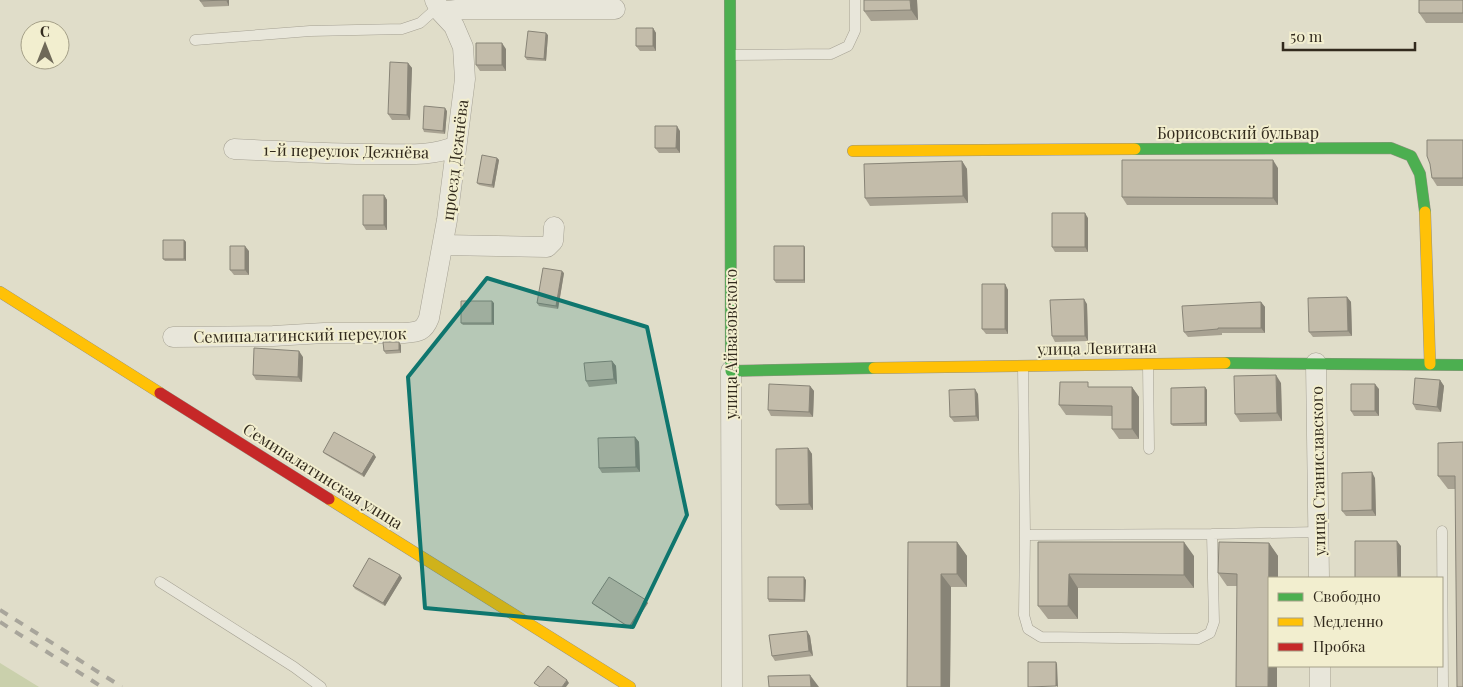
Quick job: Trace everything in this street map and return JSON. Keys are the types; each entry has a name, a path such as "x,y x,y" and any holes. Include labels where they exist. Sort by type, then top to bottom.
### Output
{"street":[{"name":"улица Айвазовского","path":"730,0 732,687"},
{"path":"438,6 463,9 615,9"},
{"name":"проезд Дежнёва","path":"425,327 429,318 443,245 465,79 463,47 454,26 438,6"},
{"name":"1-й переулок Дежнёва","path":"234,149 322,154 403,154 443,152 456,146"},
{"name":"Борисовский бульвар","path":"852,151 1391,148 1411,156 1420,174 1426,222 1430,364"},
{"path":"443,245 547,248 553,241 554,228"},
{"name":"Семипалатинская улица","path":"0,292 630,687"},
{"name":"Семипалатинский переулок","path":"173,337 404,333 416,332 425,327"},
{"name":"улица Левитана","path":"731,371 1148,363 1463,365"},
{"name":"улица Станиславского","path":"1316,363 1319,577"},
{"path":"1320,667 1320,687"}],"lane":[{"path":"730,55 831,54 848,46 855,31 855,0"},
{"path":"195,40 310,31 402,29 420,23 438,6"},
{"path":"1148,363 1149,449"},
{"path":"1023,366 1024,615 1028,630 1040,637 1198,640 1210,633 1214,622 1212,534"},
{"path":"1442,531 1442,577"},
{"path":"1025,535 1318,532"},
{"path":"160,582 294,667 320,687"},
{"path":"1443,667 1443,687"}],"highlighted area":[{"path":"487,278 647,327 687,515 633,627 425,608 408,377"}],"green space":[{"path":"0,663 39,687 0,687"}],"building":[{"path":"864,0 910,0 911,10 864,11"},
{"path":"1419,0 1463,0 1463,13 1419,13"},
{"path":"636,28 653,28 653,46 636,46"},
{"path":"528,31 546,33 544,59 525,57"},
{"path":"476,43 502,43 502,65 476,65"},
{"path":"390,62 408,63 407,115 388,114"},
{"path":"424,106 445,108 443,131 423,129"},
{"path":"655,126 677,126 676,148 655,148"},
{"path":"1427,140 1463,140 1463,178 1432,178 1427,156"},
{"path":"482,155 497,158 492,185 477,183"},
{"path":"1122,160 1273,160 1273,198 1122,197"},
{"path":"962,161 963,196 865,198 864,164"},
{"path":"363,195 384,195 384,225 363,225"},
{"path":"1052,213 1085,213 1085,247 1052,247"},
{"path":"163,240 184,240 184,259 163,259"},
{"path":"230,246 245,246 245,270 230,270"},
{"path":"774,246 804,246 804,280 774,280"},
{"path":"543,268 562,271 556,306 537,303"},
{"path":"982,284 1005,284 1005,329 982,329"},
{"path":"1347,297 1348,331 1309,332 1308,298"},
{"path":"1084,299 1085,336 1052,336 1050,300"},
{"path":"461,301 492,301 492,323 461,323"},
{"path":"1261,302 1261,328 1218,328 1184,332 1182,306"},
{"path":"383,342 399,342 399,350 384,351"},
{"path":"254,348 299,351 298,377 253,375"},
{"path":"612,361 614,379 586,381 584,363"},
{"path":"1276,375 1277,413 1235,414 1234,376"},
{"path":"1415,378 1440,380 1437,407 1413,404"},
{"path":"1060,382 1088,382 1088,387 1132,387 1132,429 1112,429 1112,406 1059,405"},
{"path":"769,384 810,386 809,412 768,410"},
{"path":"1351,384 1375,384 1375,411 1351,411"},
{"path":"1205,387 1205,423 1171,424 1171,388"},
{"path":"975,389 976,416 950,417 949,390"},
{"path":"334,432 374,454 362,474 323,452"},
{"path":"635,437 636,467 599,468 598,438"},
{"path":"1463,442 1463,687 1457,687 1455,476 1438,476 1438,443"},
{"path":"808,448 809,504 776,505 776,449"},
{"path":"1372,472 1372,510 1342,511 1342,473"},
{"path":"1355,541 1397,541 1398,577 1355,577"},
{"path":"908,542 957,542 957,574 941,574 941,687 907,687"},
{"path":"1038,542 1184,542 1184,575 1069,574 1068,606 1038,606"},
{"path":"1219,542 1269,543 1268,687 1236,687 1237,574 1218,573"},
{"path":"369,558 400,575 383,603 353,586"},
{"path":"609,577 646,600 629,627 592,603"},
{"path":"768,577 804,577 804,600 768,599"},
{"path":"807,631 809,651 772,656 769,635"},
{"path":"1028,662 1056,662 1056,686 1028,687"},
{"path":"548,666 567,680 562,687 540,687 534,683"},
{"path":"810,675 811,687 769,687 768,676"}],"railway":[{"path":"0,610 122,687"},
{"path":"0,622 102,687"}],"traffic: fast":[{"path":"730,0 731,371 874,368"},
{"path":"1135,149 1391,148 1411,156 1420,174 1425,212"},
{"path":"1225,363 1463,365"}],"traffic: slow":[{"path":"853,151 1135,149"},
{"path":"1425,212 1430,364"},
{"path":"0,292 160,393"},
{"path":"874,368 1225,363"},
{"path":"329,499 630,687"}],"traffic: jam":[{"path":"160,393 329,499"}]}
